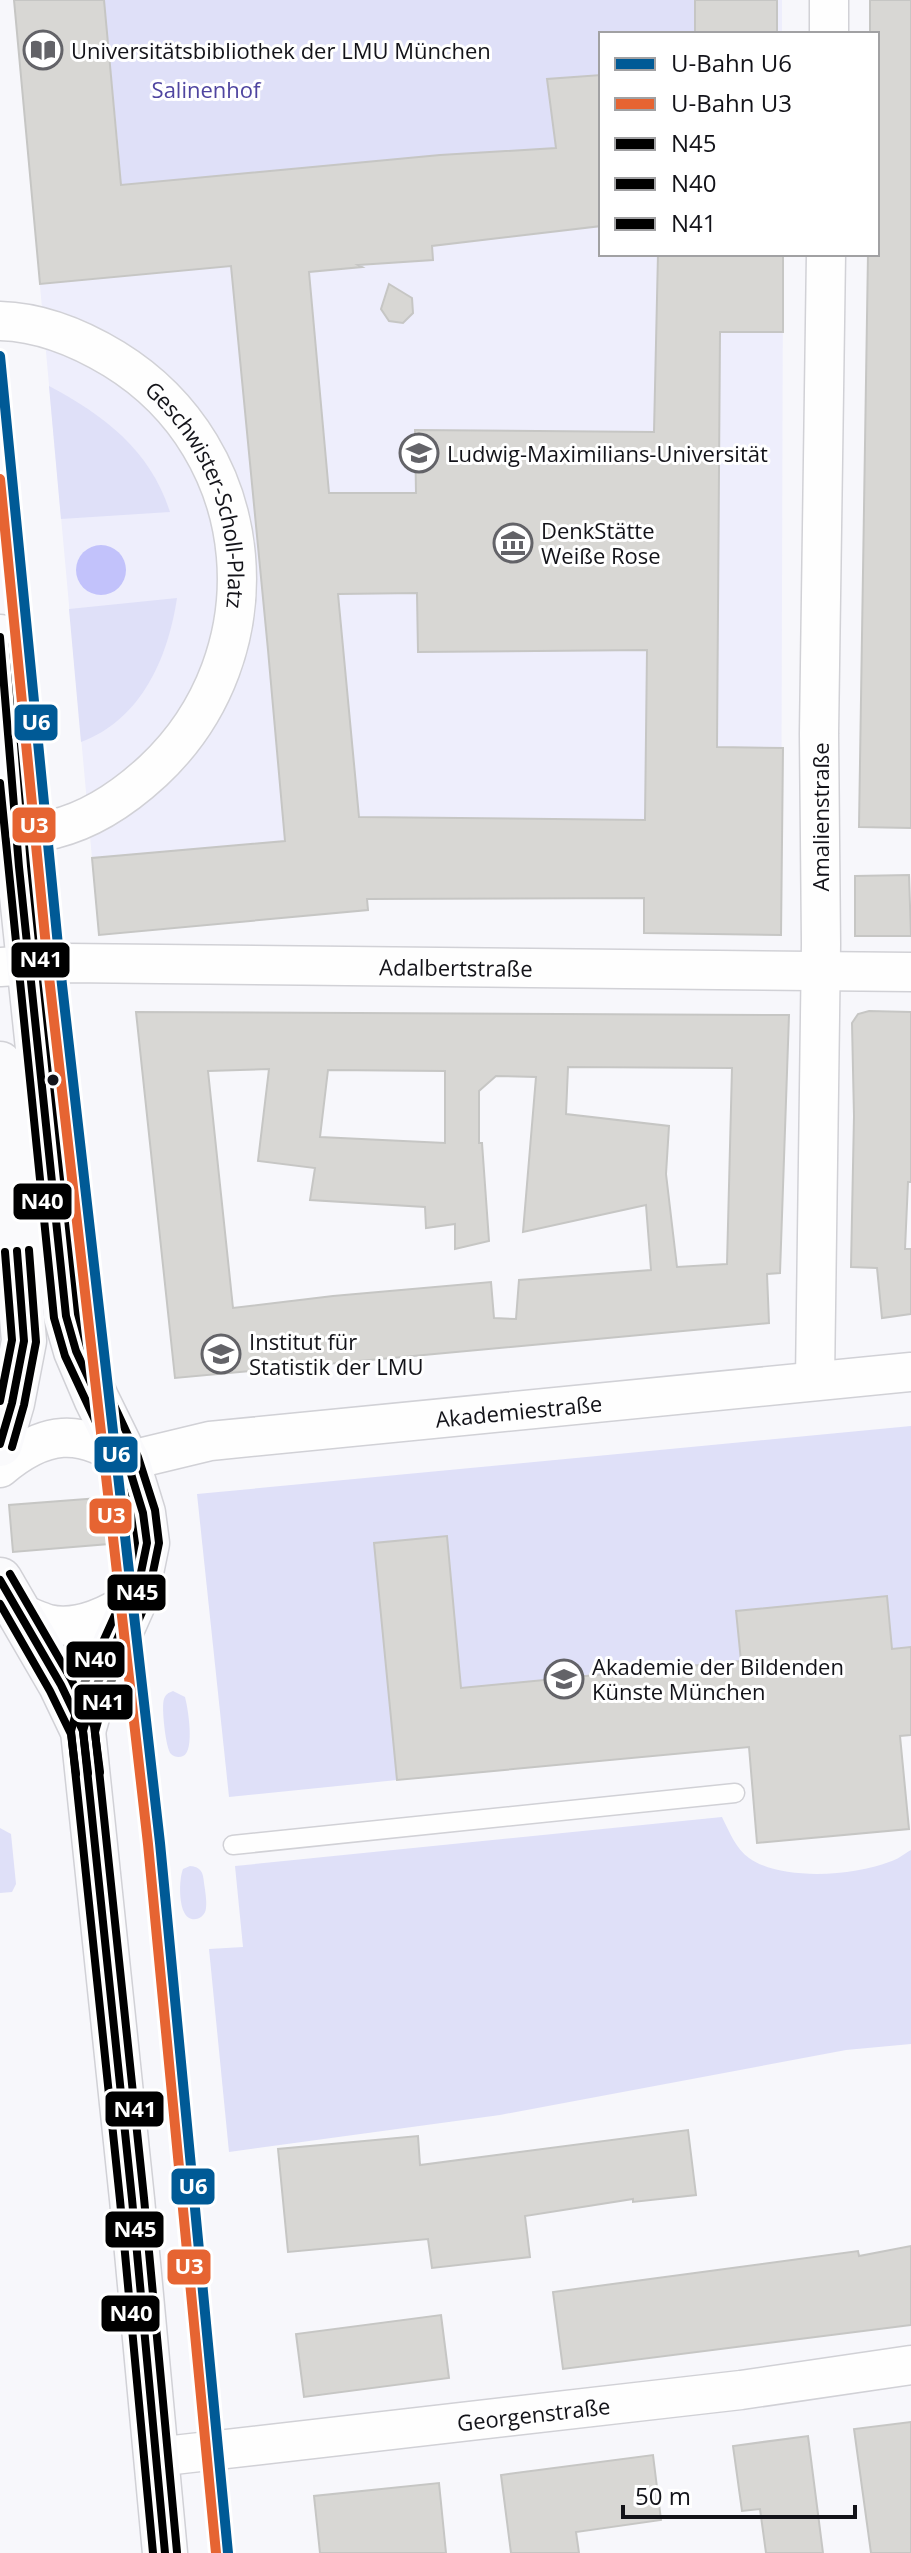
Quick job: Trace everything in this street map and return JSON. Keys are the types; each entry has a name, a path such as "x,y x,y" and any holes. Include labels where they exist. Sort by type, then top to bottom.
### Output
{"main road":[{"path":"0,637 15,966 66,1316 76,1351 127,1461 143,1513 147,1543 136,1597 95,1689 83,1731"},
{"path":"0,1064 24,1341 0,1444"},
{"path":"9,1596 61,1685 83,1731 165,2553"}],"street":[{"path":"829,0 829,32"},
{"name":"Amalienstraße","path":"815,1380 826,256"},
{"name":"Geschwister-Scholl-Platz","path":"0,321 51,330 95,348 134,372 169,403 198,441 220,482 233,528 238,599 217,683 197,721 171,755 139,785 103,809 54,829 8,834"},
{"name":"Adalbertstraße","path":"15,966 387,965 911,972"},
{"name":"Akademiestraße","path":"127,1461 210,1441 911,1372"},
{"path":"0,1468 19,1452 59,1436 97,1443 127,1461"},
{"path":"9,1596 49,1624 73,1625 119,1610 136,1597"},
{"name":"Georgenstraße","path":"156,2457 741,2390 911,2365"}],"lane":[{"path":"233,1845 735,1793"}],"shaded area":[{"name":"Ludwig-Maximilians-Universität","path":"14,0 782,0 782,32 599,32 599,256 783,256 781,935 644,933 643,898 367,899 368,910 99,935"}],"green space":[{"name":"Salinenhof","path":"104,0 695,0 695,32 599,32 599,75 547,79 556,148 440,155 102,187 119,153"},
{"path":"49,386 89,410 123,437 151,470 170,512 61,519"},
{"path":"177,598 159,663 136,702 102,732 81,742 69,609"},
{"path":"911,1426 911,1647 892,1649 887,1596 736,1611 741,1661 461,1688 447,1536 375,1543 397,1780 229,1797 197,1494"},
{"path":"173,1691 185,1697 189,1719 189,1746 180,1757 169,1751 164,1728 164,1699"},
{"path":"722,1817 744,1854 779,1870 818,1874 857,1871 892,1861 911,1850 911,2044 846,2050 500,2115 229,2152 209,1949 243,1947 235,1866"},
{"path":"0,1828 11,1834 16,1884 12,1892 0,1893"},
{"path":"190,1866 202,1873 206,1895 205,1912 196,1919 186,1916 180,1897 183,1869"}],"water":[{"path":"101,545 119,552 126,570 119,588 101,595 83,588 76,570 83,552"}],"building":[{"path":"14,0 104,0 121,185 440,155 556,148 547,79 599,75 599,226 432,246 433,260 309,272 329,493 416,493 415,430 654,432 658,256 783,256 783,332 720,332 717,747 783,748 781,935 644,933 644,898 367,899 368,910 99,935 92,858 285,841 231,266 40,284","holes":["417,593 418,652 647,650 645,820 359,817 338,594"]},
{"path":"695,0 777,0 777,32 695,32"},
{"path":"870,0 911,0 911,828 859,827 868,256 879,256 879,32 870,32"},
{"path":"389,284 412,298 413,313 403,323 389,321 381,309"},
{"path":"909,875 911,936 855,936 855,876"},
{"path":"869,1011 911,1012 911,1182 908,1182 905,1249 911,1249 911,1314 882,1318 877,1268 851,1267 852,1023 858,1014"},
{"path":"136,1012 789,1015 780,1273 767,1274 769,1323 175,1378","holes":["568,1067 732,1068 727,1264 677,1267 666,1174 669,1126 566,1114","269,1069 258,1161 315,1168 310,1200 425,1207 426,1228 455,1224 455,1249 489,1241 482,1143 479,1143 479,1091 496,1076 536,1077 523,1232 646,1205 651,1270 519,1280 516,1319 494,1318 491,1282 233,1308 208,1071","328,1070 445,1071 445,1143 320,1137"]},
{"path":"112,1497 121,1543 13,1552 9,1505"},
{"path":"447,1536 461,1688 741,1661 736,1611 887,1596 892,1649 911,1647 911,1735 900,1736 909,1829 757,1843 749,1747 397,1780 374,1543"},
{"path":"688,2130 696,2195 633,2202 633,2199 525,2216 530,2257 432,2268 428,2239 288,2252 278,2149 418,2136 420,2165"},
{"path":"911,2246 911,2325 563,2369 553,2292 858,2251 859,2256"},
{"path":"441,2315 449,2378 304,2397 296,2334"},
{"path":"911,2422 911,2553 871,2553 854,2429"},
{"path":"808,2436 823,2553 766,2553 760,2509 742,2511 733,2446"},
{"path":"653,2455 661,2520 576,2532 579,2553 511,2553 501,2475"},
{"path":"439,2483 446,2553 320,2553 314,2496"}],"metro line":[{"name":"U6","path":"0,356 61,976 160,1843 228,2553"},
{"name":"U3","path":"0,479 49,977 148,1844 216,2553"}],"transit line":[{"name":"N41","path":"12,636 31,866 78,1314 87,1347 138,1457 155,1510 159,1543 147,1601 106,1693 95,1732 177,2552"},
{"name":"N45","path":"0,637 19,867 66,1316 76,1351 127,1461 143,1513 147,1543 136,1597 95,1689 83,1731 165,2553"},
{"name":"N40","path":"0,783 54,1318 65,1356 116,1465 131,1516 135,1543 125,1593 84,1684 71,1731 153,2553"},
{"name":"N40","path":"12,1447 36,1342 29,1250"},
{"name":"N45","path":"0,1444 24,1341 17,1251"},
{"name":"N41","path":"0,1401 12,1340 5,1252"},
{"name":"N41","path":"10,1574 71,1679 94,1726 100,1772"},
{"name":"N45","path":"0,1580 61,1685 83,1731 88,1773"},
{"name":"N40","path":"0,1604 71,1734 76,1774"}],"place":[{"name":"Universitätsbibliothek der LMU München","path":"43,50"},
{"name":"Ludwig-Maximilians-Universität","path":"419,453"},
{"name":"DenkStätte Weiße Rose","path":"513,543"},
{"name":"Institut für Statistik der LMU","path":"221,1354"},
{"name":"Akademie der Bildenden Künste München","path":"564,1679"}]}
